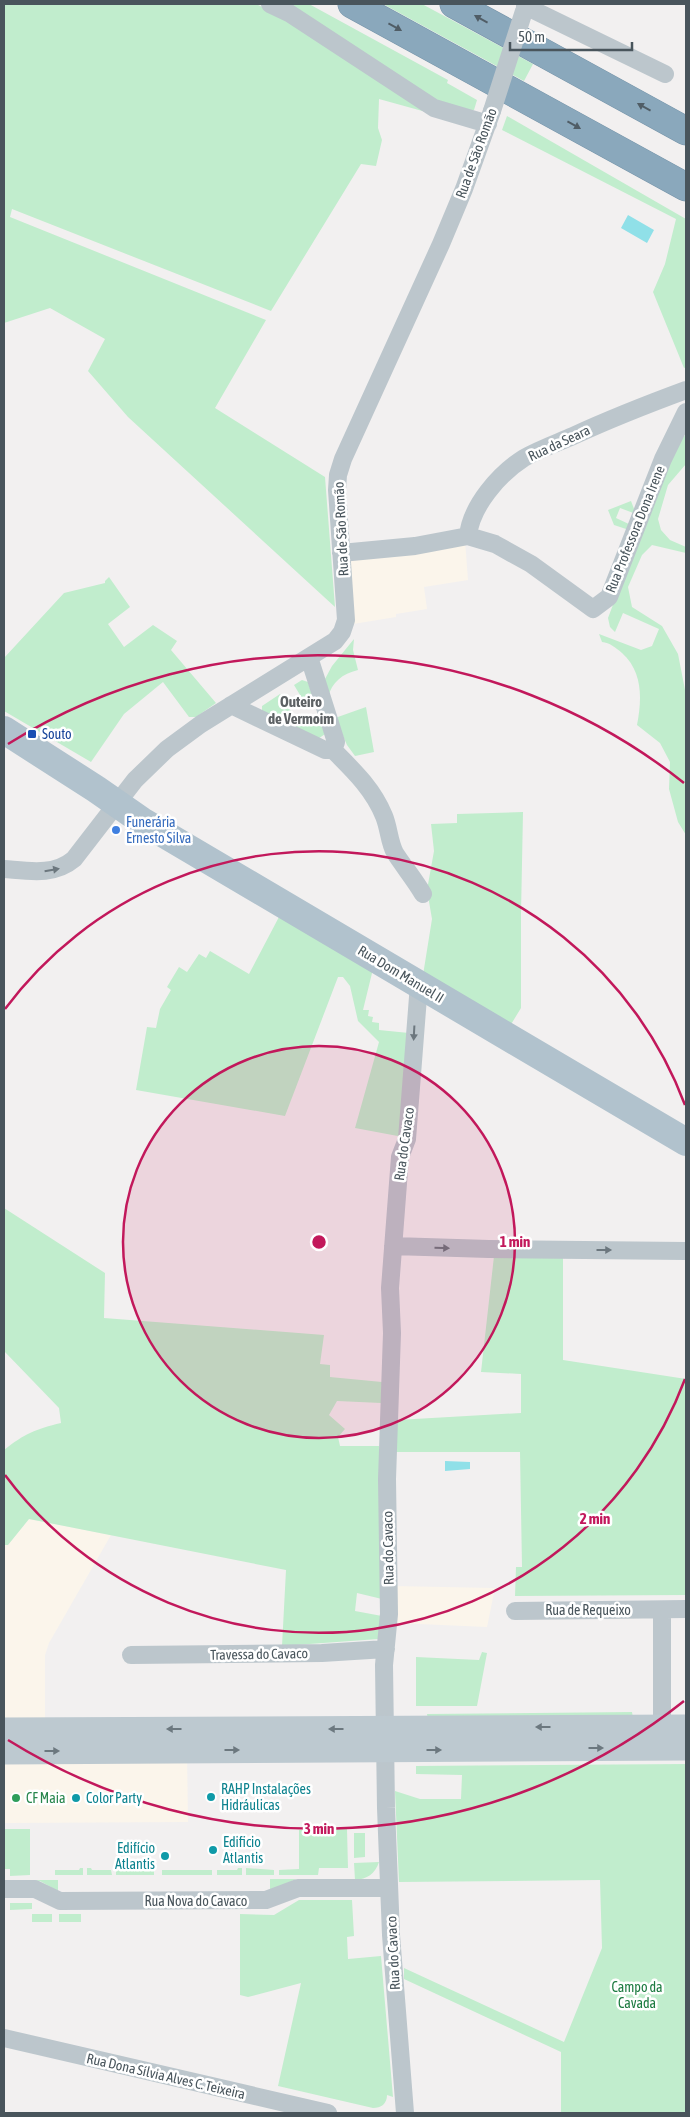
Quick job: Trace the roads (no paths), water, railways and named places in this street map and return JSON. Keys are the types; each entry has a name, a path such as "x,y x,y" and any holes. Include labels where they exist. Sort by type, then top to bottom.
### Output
{"highway":[{"path":"352,4 686,187"},
{"path":"454,4 686,131"}],"main road":[{"name":"Rua Dom Manuel II","path":"4,730 96,788 142,821 686,1142"},
{"path":"4,1752 674,1727"},
{"path":"4,1730 686,1748"}],"street":[{"path":"270,4 288,13 434,108 490,118"},
{"path":"525,7 665,74"},
{"name":"Rua de São Romão","path":"4,869 49,871 63,868 74,859 135,780 167,749 195,728 335,641 342,632 346,620 337,490 338,475 343,459 441,244 490,118 525,7"},
{"name":"Rua da Seara","path":"468,536 469,526 483,499 508,470 523,459 593,427 686,390"},
{"name":"Rua Professora Dona Irene","path":"341,553 415,546 468,536 495,544 531,564 593,609 609,597 662,459 686,412"},
{"path":"309,657 336,742 333,750"},
{"path":"231,705 325,750 333,750 365,781 377,798 395,852 423,894"},
{"name":"Rua do Cavaco","path":"405,2113 396,2012 389,1888 384,1665 389,1614 387,1479 392,1333 390,1288 400,1157 407,1139 419,984"},
{"path":"393,1246 686,1251"},
{"name":"Rua de Requeixo","path":"515,1611 686,1609"},
{"path":"662,1610 674,1727"},
{"name":"Travessa do Cavaco","path":"131,1656 322,1653 386,1649"},
{"name":"Rua Nova do Cavaco","path":"4,1888 35,1889 56,1900 89,1901 266,1900 298,1888 389,1888"},
{"name":"Rua Dona Sílvia Alves C. Teixeira","path":"4,2038 328,2113"}],"water":[{"path":"628,215 654,230 647,243 621,228"},
{"path":"445,1461 470,1462 470,1469 445,1471"}],"place":[{"name":"Souto","path":"32,734"},
{"name":"Funerária Ernesto Silva","path":"116,830"},
{"name":"RAHP Instalações Hidráulicas","path":"211,1797"},
{"name":"CF Maia","path":"16,1798"},
{"name":"Color Party","path":"76,1798"},
{"name":"Edificio Atlantis","path":"213,1850"},
{"name":"Edifício Atlantis","path":"165,1856"}],"district":[{"name":"Outeiro de Vermoim","path":"301,710"}],"park label":[{"name":"Campo da Cavada","path":"637,1995"}]}
